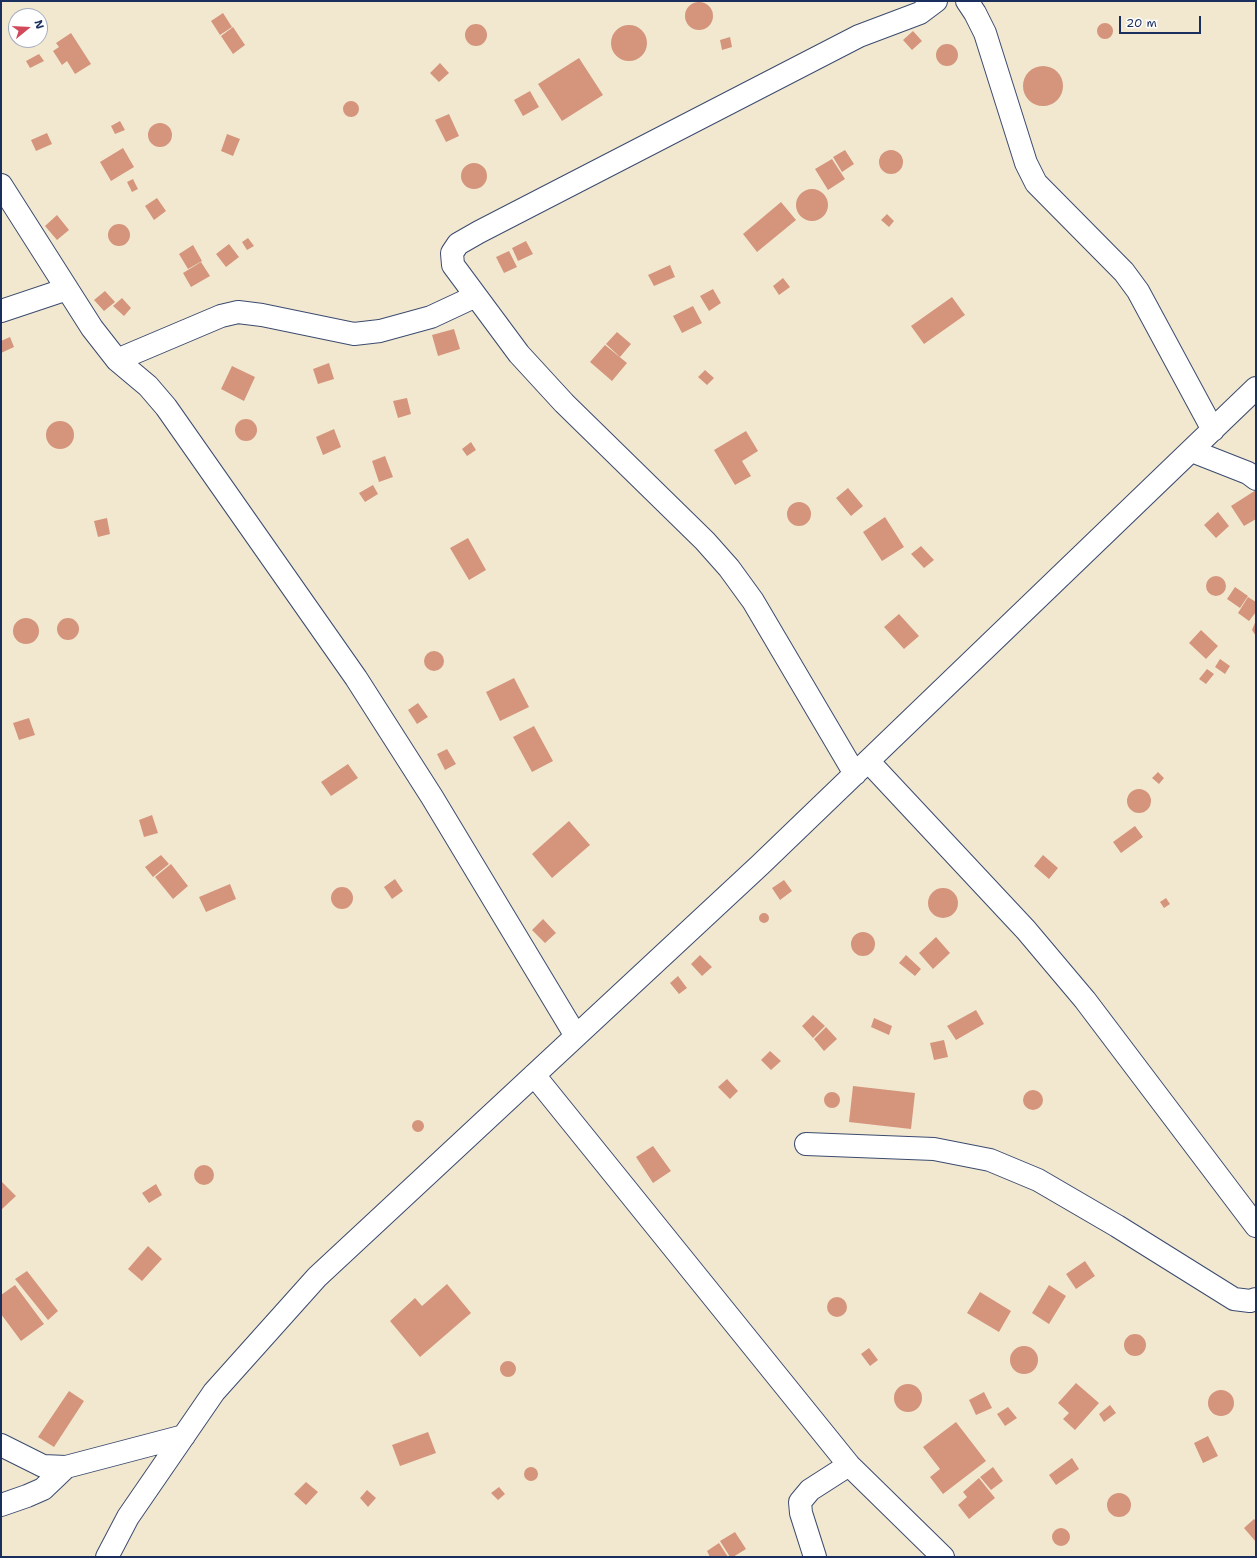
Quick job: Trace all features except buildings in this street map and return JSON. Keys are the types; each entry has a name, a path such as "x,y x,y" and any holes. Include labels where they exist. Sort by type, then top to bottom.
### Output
{"street":[{"path":"936,1 920,13 859,36 458,244 452,252 453,265 519,354 564,403 706,542 729,568 754,601 861,767 1026,930 1085,1000 1256,1226"},
{"path":"967,1 975,13 984,33 1026,163 1036,183 1052,201 1124,272 1138,291 1213,430"},
{"path":"1,185 92,328 117,360 148,386 166,407 356,678 432,797 576,1036"},
{"path":"1,311 67,289"},
{"path":"117,360 221,316 238,312 262,315 354,334 380,331 432,317 476,296"},
{"path":"108,1557 128,1517 214,1392 317,1277 576,1036 861,767 1256,388"},
{"path":"1192,450 1248,473 1256,479"},
{"path":"534,1075 849,1465 943,1557"},
{"path":"806,1144 934,1149 990,1160 1038,1180 1117,1226 1234,1299 1250,1301 1256,1299"},
{"path":"1,1445 43,1466 66,1467 184,1436"},
{"path":"815,1557 801,1513 800,1502 810,1490 849,1465"},
{"path":"1,1505 43,1489 66,1467"}]}
